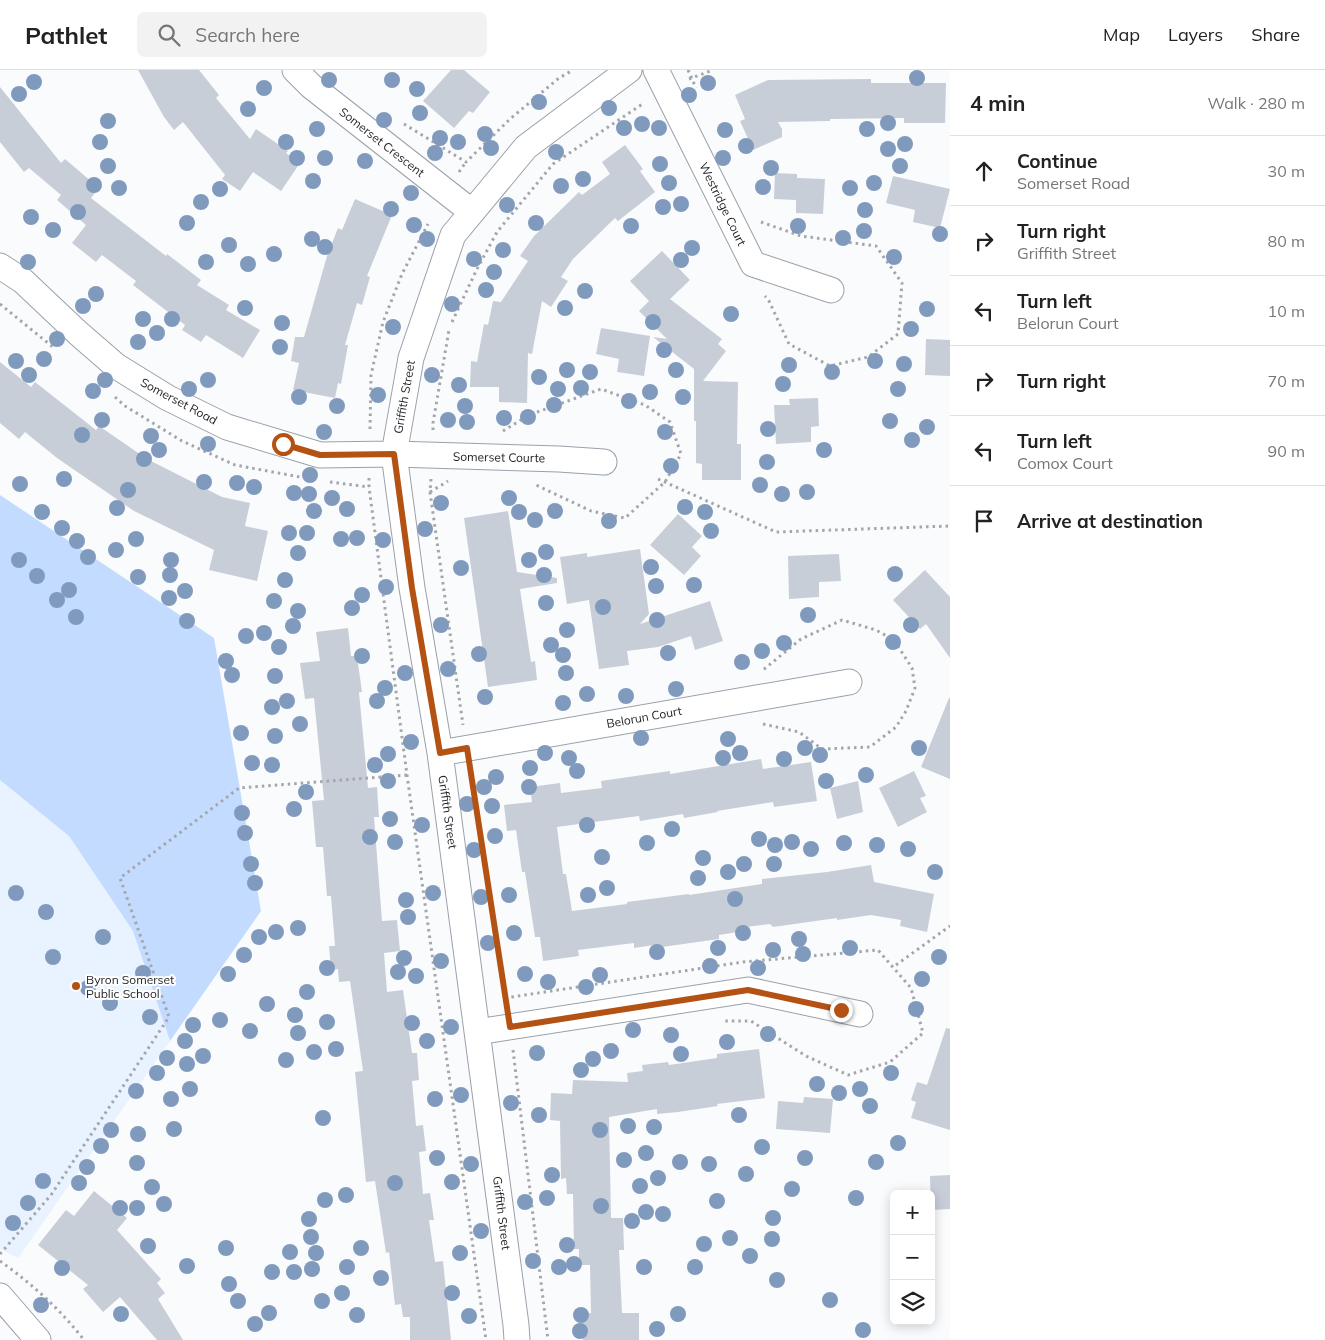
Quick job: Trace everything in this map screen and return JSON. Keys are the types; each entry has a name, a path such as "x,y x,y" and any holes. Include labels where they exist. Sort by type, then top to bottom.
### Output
{"street":[{"name":"Somerset Crescent","path":"295,70 319,92 472,212"},
{"name":"Griffith Street","path":"517,1340 440,753 412,588 394,454 411,358 453,235 526,147 629,70"},
{"name":"Westridge Court","path":"661,79 753,264 831,290"},
{"name":"Somerset Road","path":"0,266 23,281 116,366 168,398 227,427 320,455 394,454"},
{"name":"Somerset Courte","path":"394,454 604,462"},
{"name":"Belorun Court","path":"440,753 849,682"},
{"path":"477,1032 748,990 860,1014"},
{"path":"0,1296 38,1340"}],"path":[{"path":"400,122 466,162 510,119 559,78 573,70"},
{"path":"688,70 699,96"},
{"path":"548,1340 510,1027 430,492 433,423 449,327 497,232 553,164 661,79 692,78 713,70"},
{"path":"756,220 801,236 876,246 902,283 898,334 868,357 830,366 789,344 764,294"},
{"path":"658,479 776,532 950,526"},
{"path":"369,487 486,1340"},
{"path":"0,1254 51,1195 169,1017 120,878 239,788 407,775"},
{"path":"896,965 950,926"},
{"path":"0,1262 24,1279 68,1319 84,1340"}],"shaded area":[{"path":"0,495 214,638 261,911 170,1041 133,931 69,836 0,780"},
{"name":"Byron Somerset Public School","path":"0,780 69,836 133,931 170,1041 18,1258 0,1249"}],"building":[{"path":"138,70 199,70 219,95 216,98 250,139 256,129 288,151 286,153 300,163 281,191 253,172 240,191 222,179 225,175 183,122 174,130 164,117"},
{"path":"451,70 464,70 490,92 473,113 469,111 454,128 423,101"},
{"path":"871,79 871,83 946,83 945,123 904,123 904,118 778,122 782,129 782,137 753,150 740,121 745,119 735,95 768,80"},
{"path":"0,87 61,163 65,159 99,188 91,198 166,256 167,254 201,280 197,285 229,305 226,310 260,330 243,358 206,335 201,342 182,330 185,325 133,285 136,281 102,255 96,262 72,243 86,225 57,200 61,195 29,168 24,172 0,142"},
{"path":"625,145 643,169 640,171 655,192 618,221 615,218 573,259 561,277 568,281 551,307 542,301 532,354 528,353 527,403 499,402 499,387 470,387 471,361 477,362 484,324 488,325 493,301 501,302 528,261 520,256 534,236 579,192 582,195 610,174 602,162"},
{"path":"775,173 797,174 797,178 825,179 823,214 796,213 796,200 774,199"},
{"path":"893,176 950,189 940,228 913,222 915,210 886,203"},
{"path":"355,199 392,215 367,276 370,277 362,305 357,303 345,345 348,345 341,384 338,383 335,398 293,390 299,363 291,361 295,337 304,337 327,256 338,228 342,230"},
{"path":"662,251 690,280 670,299 722,339 718,344 726,351 703,381 738,382 737,444 741,444 741,480 702,480 702,464 696,463 694,369 653,337 667,339 639,311 649,301 630,281"},
{"path":"601,328 650,336 644,376 617,372 619,359 596,354"},
{"path":"926,339 950,340 950,376 925,375"},
{"path":"0,362 31,387 35,382 96,430 99,426 147,459 222,497 250,503 245,526 268,531 257,581 209,570 214,550 134,511 57,458 25,432 19,439 0,423"},
{"path":"818,398 819,426 811,427 811,442 776,444 774,405 790,405 789,399"},
{"path":"508,511 517,572 557,578 557,583 520,589 531,662 535,661 537,680 488,687 464,518"},
{"path":"678,514 702,536 692,547 701,556 684,575 650,545"},
{"path":"640,549 649,614 640,624 710,601 723,641 695,650 691,636 658,647 627,651 629,665 599,669 589,600 567,604 560,557 587,553 587,557"},
{"path":"839,554 841,581 819,582 819,597 789,599 788,556"},
{"path":"925,570 950,597 950,658 926,624 920,629 893,600"},
{"path":"348,628 351,656 357,656 362,692 359,692 368,788 377,787 379,817 374,817 382,921 397,920 400,951 384,953 387,992 403,990 412,1053 417,1053 419,1080 412,1081 416,1126 423,1125 426,1151 419,1152 423,1194 430,1193 434,1220 429,1220 435,1262 443,1261 451,1340 410,1340 410,1317 403,1317 401,1304 395,1305 389,1252 386,1253 375,1181 366,1182 355,1072 363,1071 350,981 339,982 338,969 331,970 329,946 335,946 331,896 327,896 323,847 316,847 312,801 324,800 314,698 305,699 300,663 320,661 316,632"},
{"path":"950,698 950,779 921,767"},
{"path":"761,759 763,769 811,762 817,801 774,807 773,802 684,818 683,814 640,821 639,816 557,827 563,874 566,874 572,911 762,884 762,879 871,865 874,882 934,894 927,932 900,926 901,920 871,915 773,927 770,924 738,928 738,932 719,935 719,939 655,948 654,945 634,948 634,943 578,950 579,956 543,961 540,937 535,937 525,872 522,872 516,830 507,831 504,805 532,802 530,787 560,783 561,793 602,788 601,781 670,771 670,774"},
{"path":"914,771 926,796 920,798 927,812 898,827 879,788"},
{"path":"858,781 863,812 837,819 830,788"},
{"path":"946,1028 950,1029 950,1130 911,1118 916,1102 911,1100 917,1082 927,1085"},
{"path":"759,1049 765,1098 717,1104 718,1106 678,1112 657,1114 657,1109 609,1117 611,1218 623,1218 624,1250 619,1250 622,1313 639,1313 639,1340 583,1340 582,1314 591,1313 590,1265 579,1265 579,1249 574,1249 573,1194 567,1194 566,1178 561,1179 560,1121 550,1120 551,1093 572,1094 573,1080 628,1082 627,1073 643,1071 642,1065 668,1062 669,1065 717,1058 717,1054"},
{"path":"804,1097 833,1099 830,1133 776,1129 778,1101 803,1103"},
{"path":"950,1175 950,1209 935,1210 935,1190 930,1190 930,1176"},
{"path":"94,1191 127,1218 117,1230 161,1279 157,1283 165,1293 158,1299 183,1340 157,1340 120,1297 103,1312 83,1289 88,1285 38,1245 66,1210 74,1216"}],"place":[{"name":"Byron Somerset Public School","path":"76,986"}],"route":[{"path":"283,444 320,455 394,454 412,588 440,753 467,748 510,1027 748,990 841,1010"}]}
